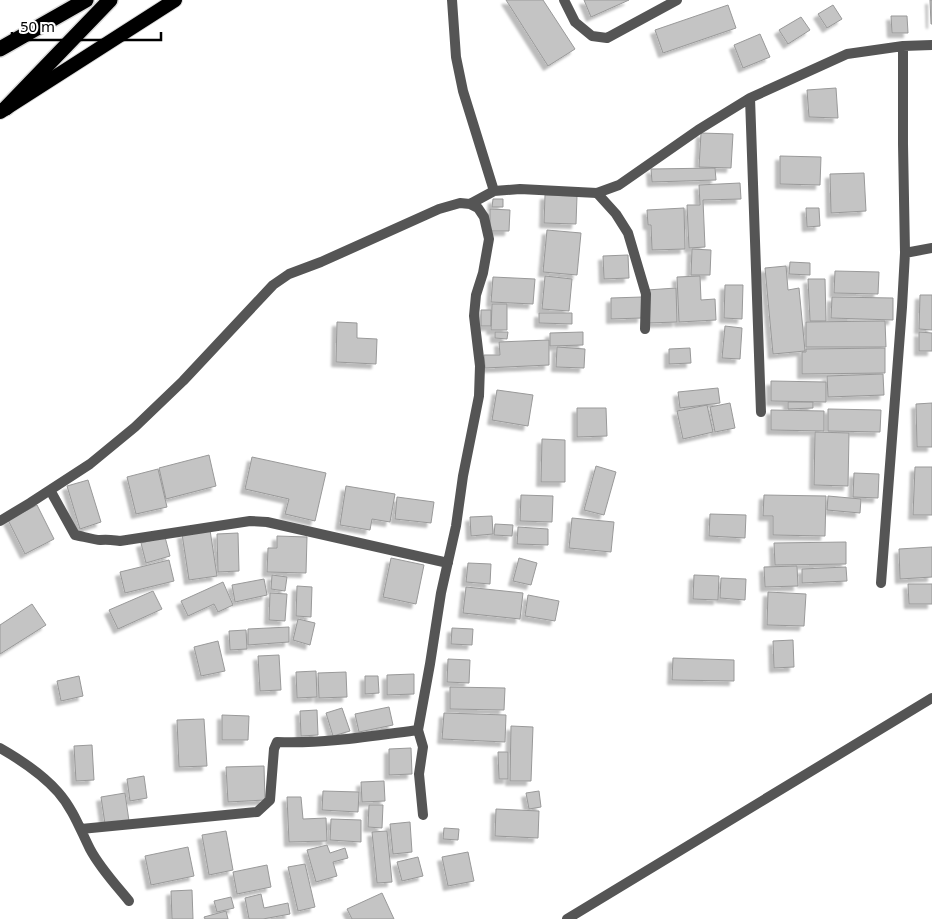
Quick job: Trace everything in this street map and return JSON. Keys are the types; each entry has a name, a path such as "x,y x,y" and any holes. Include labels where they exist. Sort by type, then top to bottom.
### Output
{"highway":[{"path":"0,49 86,0"},
{"path":"3,110 110,0"},
{"path":"3,110 175,0"}],"street":[{"path":"452,0 456,57 494,191"},
{"path":"564,0 575,22 592,36 607,38 677,0"},
{"path":"470,204 494,191 520,189 597,192 619,185 698,130 750,98 847,54 903,46 932,45"},
{"path":"880,583 905,253 903,46"},
{"path":"750,98 761,412"},
{"path":"597,192 616,214 628,233 646,294 645,329"},
{"path":"0,521 90,464 135,427 183,381 274,286 290,274 439,209 460,203 470,204 478,208 484,218 489,239 483,273 476,295 474,316 480,366 479,396 463,476 456,526 441,593 418,730 423,747 419,774 423,815"},
{"path":"905,253 932,248"},
{"path":"50,490 75,535 98,540 105,538 120,541 250,521 267,522 448,562"},
{"path":"567,919 932,698"},
{"path":"81,829 257,812 270,800 274,749 277,742 355,739 418,730"},
{"path":"0,748 18,758 48,782 58,793 74,815 91,850 129,901"}],"building":[{"path":"506,0 543,0 575,49 548,66"},
{"path":"584,0 629,0 591,17"},
{"path":"930,0 932,0 932,24 931,24"},
{"path":"728,5 736,28 663,53 655,30"},
{"path":"833,5 842,19 827,28 818,14"},
{"path":"891,16 907,16 908,33 892,33"},
{"path":"801,17 810,30 788,44 779,30"},
{"path":"760,34 770,57 743,68 734,45"},
{"path":"836,88 838,118 809,117 807,90"},
{"path":"701,133 733,134 731,168 699,167"},
{"path":"780,156 821,157 820,185 780,184"},
{"path":"715,168 716,180 652,182 651,169"},
{"path":"864,173 866,211 831,213 830,174"},
{"path":"740,183 741,199 703,200 705,247 689,248 687,205 700,205 699,185"},
{"path":"545,195 577,196 576,224 544,223"},
{"path":"493,199 503,199 503,207 492,207"},
{"path":"684,208 685,249 652,250 651,225 648,225 647,210"},
{"path":"806,208 819,208 820,226 807,227"},
{"path":"490,209 510,210 509,231 490,231"},
{"path":"547,230 581,233 577,275 543,272"},
{"path":"692,249 711,250 710,275 691,275"},
{"path":"628,255 629,278 604,279 603,256"},
{"path":"790,262 810,263 810,275 789,274"},
{"path":"786,266 788,290 799,288 805,351 773,354 765,268"},
{"path":"835,271 879,272 878,294 834,293"},
{"path":"545,276 572,279 569,311 542,309"},
{"path":"700,276 701,300 715,299 716,320 679,322 677,277"},
{"path":"493,277 535,279 533,304 491,302"},
{"path":"808,279 825,279 826,321 810,321"},
{"path":"725,285 743,285 742,319 724,318"},
{"path":"676,288 677,322 648,323 647,290"},
{"path":"920,295 932,295 932,330 919,329"},
{"path":"642,297 642,318 611,319 611,298"},
{"path":"832,297 893,298 893,320 831,318"},
{"path":"492,304 507,304 507,330 491,330"},
{"path":"481,310 491,310 491,326 481,326"},
{"path":"539,313 572,313 572,324 539,323"},
{"path":"885,321 886,347 806,347 806,322"},
{"path":"337,322 357,323 357,338 377,339 376,364 336,362"},
{"path":"725,326 742,328 740,359 722,358"},
{"path":"495,332 508,332 507,339 495,338"},
{"path":"583,332 583,345 550,346 550,333"},
{"path":"919,332 932,333 932,351 919,351"},
{"path":"549,340 549,365 485,368 484,355 500,355 499,342"},
{"path":"557,347 585,349 584,368 556,367"},
{"path":"690,348 691,363 669,364 669,349"},
{"path":"885,348 885,373 802,374 802,352 806,352 806,349"},
{"path":"883,374 884,395 828,397 827,376"},
{"path":"771,381 826,382 826,402 771,401"},
{"path":"718,388 720,403 680,408 678,392"},
{"path":"497,390 533,395 528,426 492,420"},
{"path":"788,402 813,402 813,408 788,409"},
{"path":"730,403 735,428 715,432 710,407"},
{"path":"932,403 932,447 917,447 916,404"},
{"path":"707,405 713,432 683,439 677,411"},
{"path":"577,408 606,408 607,436 577,437"},
{"path":"828,409 881,410 880,432 828,431"},
{"path":"771,410 824,411 824,431 771,430"},
{"path":"815,432 849,433 848,486 814,485"},
{"path":"542,439 565,440 565,482 541,482"},
{"path":"209,455 216,486 166,499 159,468"},
{"path":"252,457 326,473 315,521 285,514 289,499 245,489"},
{"path":"596,466 616,472 604,515 584,510"},
{"path":"915,467 932,467 932,515 913,515"},
{"path":"158,469 167,507 136,514 127,477"},
{"path":"854,473 879,474 878,498 853,497"},
{"path":"88,480 101,522 80,529 67,486"},
{"path":"346,486 395,494 390,522 372,519 370,530 340,525"},
{"path":"521,495 553,496 552,522 520,521"},
{"path":"764,495 826,496 825,536 773,535 773,516 763,516"},
{"path":"828,496 861,499 860,513 827,510"},
{"path":"397,497 434,502 431,523 395,519"},
{"path":"37,505 54,539 25,554 8,520"},
{"path":"710,514 746,515 745,538 709,536"},
{"path":"492,516 493,534 471,536 470,517"},
{"path":"572,518 614,522 611,552 569,548"},
{"path":"495,524 513,525 512,536 494,535"},
{"path":"518,527 548,529 548,545 517,544"},
{"path":"210,530 217,576 189,580 182,534"},
{"path":"238,533 239,571 218,572 217,534"},
{"path":"277,536 307,537 306,573 267,572 268,548 277,548"},
{"path":"165,537 170,556 146,563 141,543"},
{"path":"846,542 846,564 775,565 774,543"},
{"path":"932,547 932,577 900,579 899,549"},
{"path":"391,558 424,565 416,604 383,597"},
{"path":"519,558 537,563 531,585 513,581"},
{"path":"169,560 174,581 125,593 120,572"},
{"path":"468,563 491,564 490,584 466,582"},
{"path":"797,566 798,586 765,587 764,567"},
{"path":"846,567 847,581 802,583 802,569"},
{"path":"272,575 287,577 285,591 271,589"},
{"path":"694,575 719,576 718,600 693,599"},
{"path":"721,578 746,579 745,600 720,598"},
{"path":"264,579 267,595 235,602 232,585"},
{"path":"223,582 233,605 218,612 214,604 188,616 181,601"},
{"path":"908,584 932,584 932,604 909,604"},
{"path":"297,586 312,587 311,617 296,616"},
{"path":"466,587 523,593 520,619 463,613"},
{"path":"153,591 162,609 118,629 109,610"},
{"path":"768,592 806,594 804,626 767,625"},
{"path":"270,593 287,594 285,621 269,620"},
{"path":"528,595 559,601 555,621 525,616"},
{"path":"32,604 46,625 0,654 0,625"},
{"path":"298,619 315,623 310,645 293,640"},
{"path":"289,627 289,642 248,645 248,629"},
{"path":"452,628 473,629 472,645 451,644"},
{"path":"246,630 247,649 230,650 229,631"},
{"path":"793,640 794,667 774,668 773,641"},
{"path":"218,641 225,671 201,676 194,647"},
{"path":"279,655 281,690 260,691 258,656"},
{"path":"673,658 734,660 734,681 672,680"},
{"path":"448,659 470,660 469,683 447,682"},
{"path":"316,671 317,697 297,698 296,672"},
{"path":"346,672 347,697 319,698 318,673"},
{"path":"414,674 414,694 387,695 387,675"},
{"path":"79,676 83,696 61,701 57,681"},
{"path":"365,676 378,676 379,693 365,694"},
{"path":"450,687 505,688 504,710 450,709"},
{"path":"389,707 393,725 359,732 355,714"},
{"path":"342,708 350,731 333,736 326,713"},
{"path":"317,710 318,735 301,736 300,711"},
{"path":"444,713 506,715 505,742 442,739"},
{"path":"222,715 249,716 248,740 222,740"},
{"path":"204,719 207,766 179,767 177,720"},
{"path":"511,726 533,727 531,781 510,781"},
{"path":"92,745 94,780 76,781 74,746"},
{"path":"411,748 412,774 389,775 389,749"},
{"path":"498,752 508,752 508,779 499,779"},
{"path":"264,766 265,800 228,802 226,767"},
{"path":"144,776 147,798 130,801 127,779"},
{"path":"384,781 385,801 362,802 361,782"},
{"path":"323,791 359,792 358,812 322,810"},
{"path":"539,791 541,807 529,809 526,793"},
{"path":"125,793 129,821 105,824 101,797"},
{"path":"287,797 301,797 303,819 326,818 327,841 289,842"},
{"path":"369,805 383,805 382,828 368,827"},
{"path":"496,809 539,811 538,838 495,836"},
{"path":"331,819 361,820 361,842 330,840"},
{"path":"410,822 412,852 393,854 390,824"},
{"path":"444,828 459,829 458,840 443,839"},
{"path":"226,831 233,870 209,875 202,835"},
{"path":"387,831 392,882 377,883 372,832"},
{"path":"327,845 330,853 345,848 348,858 333,862 337,876 316,882 307,850"},
{"path":"188,847 194,876 151,885 145,856"},
{"path":"468,852 474,881 448,886 442,857"},
{"path":"418,857 423,876 402,881 397,862"},
{"path":"305,864 315,907 298,911 288,867"},
{"path":"267,865 271,887 237,894 233,872"},
{"path":"192,890 193,919 172,919 171,891"},
{"path":"382,893 394,919 352,919 347,909"},
{"path":"261,894 264,908 288,903 290,914 263,919 249,919 245,898"},
{"path":"231,897 234,908 217,912 214,901"},
{"path":"226,911 228,919 205,919 204,917"}]}
